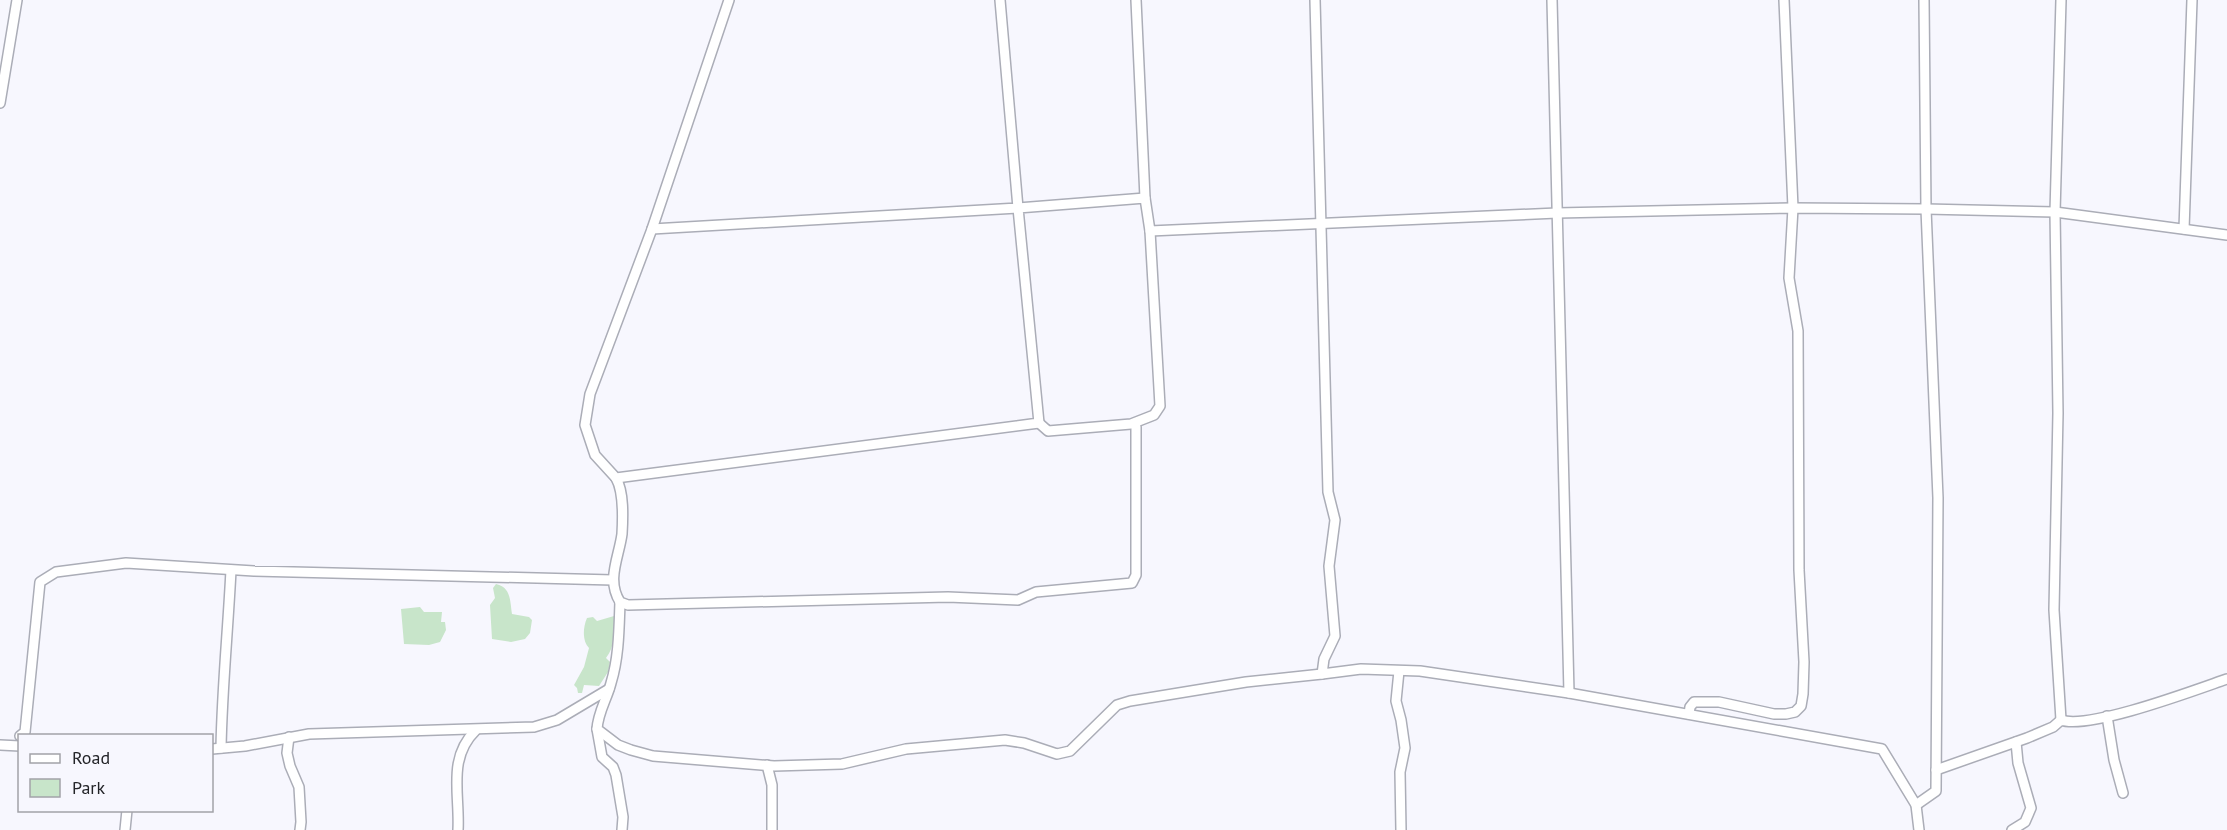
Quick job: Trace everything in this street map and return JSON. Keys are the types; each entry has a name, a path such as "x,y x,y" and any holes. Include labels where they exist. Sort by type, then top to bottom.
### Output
{"street":[{"path":"0,103 17,0"},
{"path":"729,0 652,229 590,394 585,425 595,455 621,487 622,533 613,580 616,596 620,602 640,606 857,598 948,597 1018,600 1036,592 1132,583 1136,575 1136,427"},
{"path":"1000,0 1039,423 1048,431 1131,424 1154,416 1160,406 1150,231 1144,198 1136,0"},
{"path":"1315,0 1328,492 1335,520 1329,566 1335,636 1324,659 1322,674"},
{"path":"1552,0 1569,693"},
{"path":"1689,714 1694,702 1700,701 1719,702 1774,714 1795,712 1800,706 1804,662 1799,570 1798,331 1789,278 1793,208 1784,0"},
{"path":"1916,805 1936,791 1938,498 1926,209 1924,0"},
{"path":"2061,0 2055,212 2058,413 2054,610 2061,720"},
{"path":"2184,229 2192,0"},
{"path":"652,229 1018,208 1144,198"},
{"path":"1150,231 1557,213 1793,208 2055,212 2227,235"},
{"path":"616,478 1039,423"},
{"path":"22,734 25,732 40,582 56,572 126,563 231,570 613,580"},
{"path":"231,570 227,649 216,749 289,737 338,732 534,727 557,720 609,689"},
{"path":"620,602 618,649 609,689 600,710 597,729 602,757 613,767 616,775 623,817 622,830"},
{"path":"597,729 618,745 653,756 796,767 842,764 906,749 1005,740 1024,743 1057,754 1070,751 1117,705 1210,688 1361,669 1420,671 1569,693 1882,749 1916,805 1919,830"},
{"path":"1399,671 1396,701 1405,748 1400,772 1401,830"},
{"path":"2061,720 2082,722 2107,716 2227,679"},
{"path":"2107,716 2114,760 2123,792"},
{"path":"1936,770 2016,742 2053,727 2061,720"},
{"path":"458,830 459,753 466,740 476,730"},
{"path":"2,746 18,737"},
{"path":"289,737 287,753 299,787 300,830"},
{"path":"2012,830 2025,822 2031,808 2018,763 2016,742"},
{"path":"2,746 18,746"},
{"path":"767,765 772,785 772,830"},
{"path":"125,830 127,812"}],"green space":[{"path":"496,584 507,591 512,614 529,617 532,620 530,633 525,639 511,642 492,639 490,605 495,598 493,588"},
{"path":"420,607 424,612 442,612 441,622 445,622 446,630 440,642 429,645 404,644 401,609"},
{"path":"614,616 613,643 606,658 610,662 608,672 599,686 584,685 582,693 578,693 574,685 584,667 589,648 584,634 587,618 593,617 597,621"}]}
